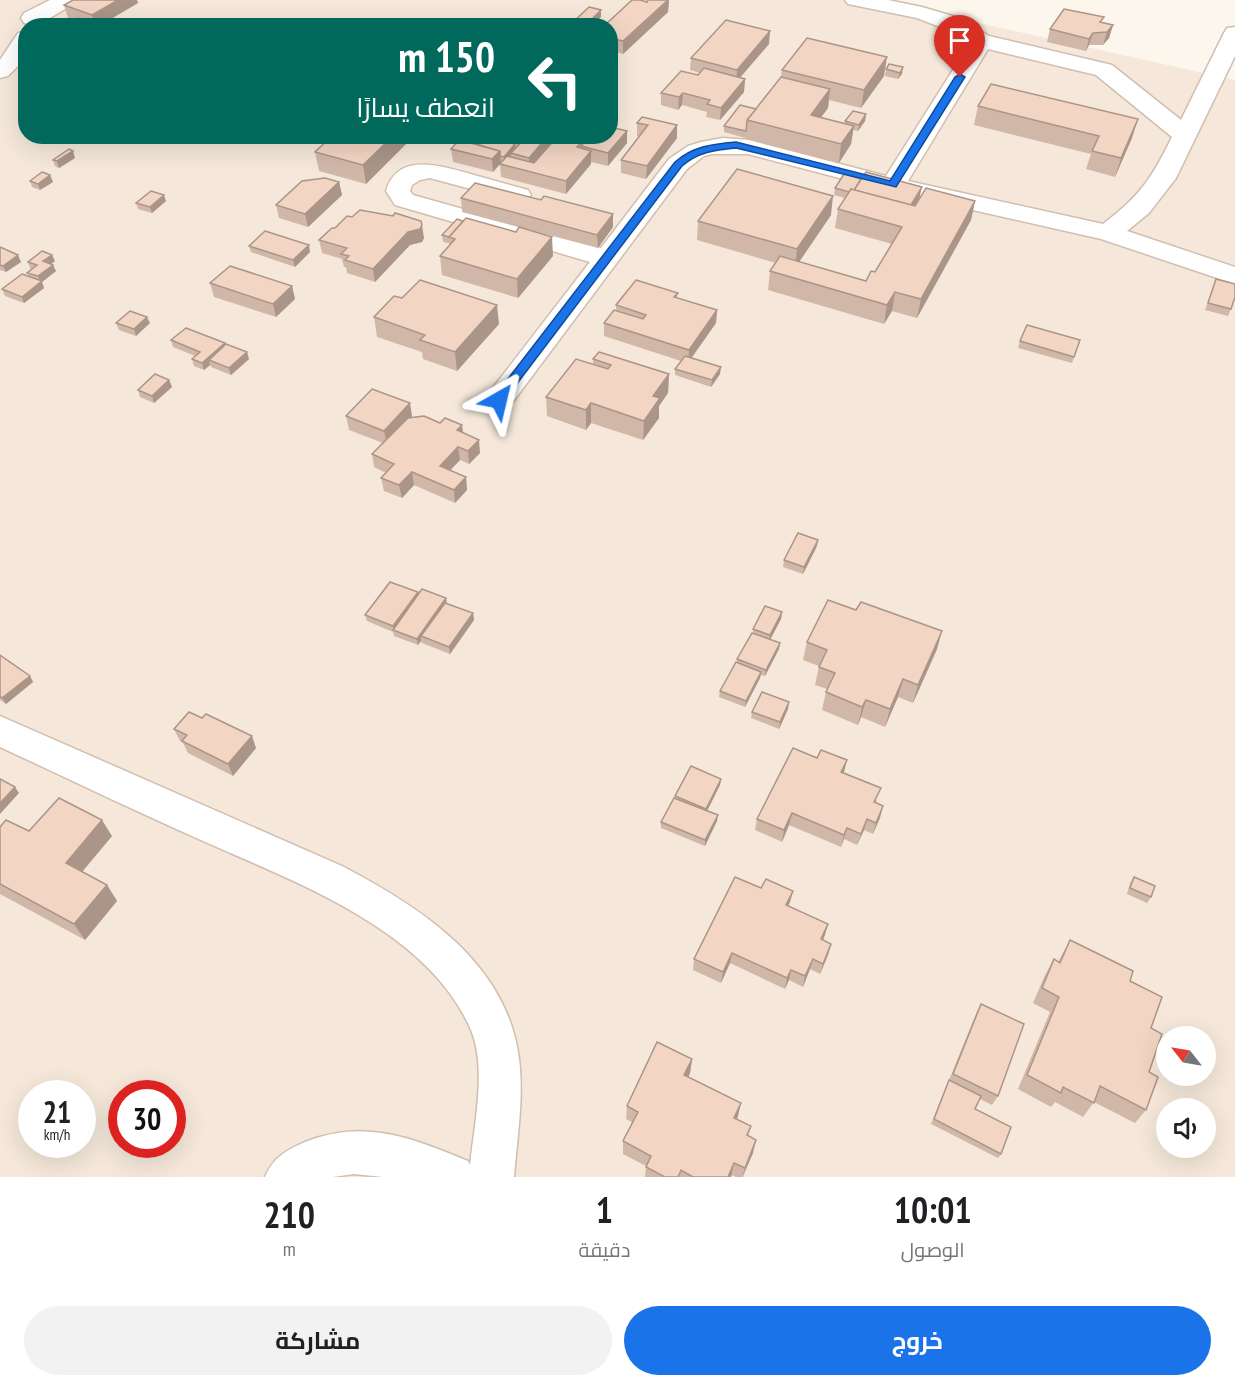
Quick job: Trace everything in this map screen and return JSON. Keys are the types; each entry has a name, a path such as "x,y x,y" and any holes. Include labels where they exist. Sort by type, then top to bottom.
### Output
{"street":[{"path":"34,18 66,0"},
{"path":"855,0 922,7 982,41 1104,70 1185,135"},
{"path":"1108,233 1140,208 1164,178 1235,33"},
{"path":"893,185 982,41"},
{"path":"0,71 14,59 18,50"},
{"path":"499,400 606,258 620,222 678,164 696,151 709,147 723,145 749,147 893,185 1108,233 1235,276"},
{"path":"542,201 431,171 414,173 401,181 398,191 404,200 606,258"},
{"path":"0,731 371,902 439,952 469,984 491,1024 497,1056 499,1098 490,1177"},
{"path":"288,1177 321,1158 354,1151 394,1156 452,1177"}],"shaded area":[{"path":"0,0 875,0 1235,80 1235,1177 0,1177"}],"building":[{"path":"73,0 118,0 92,15 64,5"},
{"path":"632,0 647,2 648,0 668,0 623,41 618,40 618,18 613,18"},
{"path":"589,7 601,10 593,18 577,18"},
{"path":"1064,9 1104,17 1100,22 1113,25 1107,32 1093,33 1089,39 1050,29"},
{"path":"726,20 770,31 737,70 691,58"},
{"path":"807,38 887,57 864,90 782,70"},
{"path":"889,64 903,67 900,73 886,69"},
{"path":"704,68 745,79 721,108 707,104 710,100 683,93 679,97 661,93 681,71 698,75"},
{"path":"781,77 830,89 811,115 854,126 841,144 747,120"},
{"path":"991,84 1138,119 1121,158 1092,151 1099,136 978,106"},
{"path":"740,105 756,109 747,120 746,131 724,126"},
{"path":"853,111 866,114 859,125 845,121"},
{"path":"642,117 677,125 647,166 621,160 648,125 637,123"},
{"path":"618,129 627,131 618,141"},
{"path":"324,144 385,144 363,165 315,152"},
{"path":"456,144 475,144 500,151 492,159 451,149"},
{"path":"515,144 504,157 500,156 500,151 479,145"},
{"path":"519,144 541,144 529,158 511,153"},
{"path":"551,144 580,144 577,147 591,151 566,181 500,164 507,156 534,163"},
{"path":"583,144 616,144 608,153 581,146"},
{"path":"69,149 73,151 57,161 53,160"},
{"path":"737,169 833,196 797,249 698,221"},
{"path":"42,172 50,175 38,184 30,181"},
{"path":"866,172 922,187 911,205 854,190"},
{"path":"844,174 861,179 854,190 851,189 849,192 835,188"},
{"path":"325,178 339,182 305,214 276,205 302,181"},
{"path":"475,183 541,200 544,196 613,214 597,235 461,198"},
{"path":"926,188 975,201 921,299 895,292 887,305 770,271 780,256 866,281 871,271 875,272 902,227 838,209 851,189 915,206"},
{"path":"151,191 164,195 150,207 136,203"},
{"path":"360,210 393,216 395,213 421,221 422,225 420,229 408,232 373,269 345,260 349,256 341,254 347,248 319,240 347,216 352,217"},
{"path":"466,218 516,232 519,227 552,237 517,279 440,256 455,239 449,237"},
{"path":"457,219 463,221 449,237 442,235"},
{"path":"265,231 309,245 293,260 249,246"},
{"path":"0,247 18,255 3,266 0,265"},
{"path":"42,251 52,255 43,261 53,265 38,276 27,273 37,265 28,262"},
{"path":"230,266 292,286 273,304 210,283"},
{"path":"22,274 42,281 22,297 2,289"},
{"path":"1216,279 1235,284 1235,297 1231,309 1208,303"},
{"path":"420,280 497,305 455,352 420,340 425,335 374,317 394,296 402,298"},
{"path":"636,280 678,293 674,297 717,310 689,350 604,323 614,310 643,319 646,315 616,305"},
{"path":"130,311 147,317 134,329 116,323"},
{"path":"1027,325 1080,340 1074,357 1020,341"},
{"path":"186,328 225,343 202,363 192,359 200,352 171,340"},
{"path":"226,344 247,352 229,368 209,360"},
{"path":"599,352 669,374 653,396 660,398 644,421 591,403 586,410 546,397 576,359 608,369 611,365 593,359"},
{"path":"685,356 721,367 712,380 675,369"},
{"path":"155,374 169,380 152,396 138,390"},
{"path":"372,389 410,403 384,431 346,416"},
{"path":"424,416 440,423 445,418 462,425 457,430 479,440 468,451 458,447 440,466 466,477 454,490 412,472 399,485 381,478 394,464 372,454 408,418"},
{"path":"798,533 818,540 804,567 784,560"},
{"path":"390,582 418,592 393,626 365,615"},
{"path":"422,589 446,598 417,639 393,630"},
{"path":"828,600 856,610 861,602 942,631 918,685 903,679 890,709 866,700 862,707 826,692 835,673 819,667 827,650 807,642"},
{"path":"445,603 473,613 449,647 421,636"},
{"path":"765,606 782,612 770,635 753,629"},
{"path":"752,633 780,643 766,670 737,659"},
{"path":"0,655 30,676 2,698 0,696"},
{"path":"736,662 761,672 746,701 720,691"},
{"path":"762,692 789,702 780,722 752,712"},
{"path":"189,712 202,718 206,714 252,736 228,764 182,741 187,735 174,729"},
{"path":"793,748 817,758 821,750 847,760 841,772 881,788 874,802 883,806 876,823 867,819 861,834 847,828 844,835 792,813 784,830 757,819"},
{"path":"691,766 721,779 706,809 675,796"},
{"path":"0,779 15,787 0,803"},
{"path":"59,798 102,820 66,863 107,885 74,924 0,884 0,827 6,820 29,831"},
{"path":"674,798 718,815 705,840 661,822"},
{"path":"735,877 761,888 766,879 793,891 786,905 828,924 821,939 831,944 823,964 813,959 805,976 791,970 787,978 732,953 723,972 694,959"},
{"path":"1134,877 1155,886 1151,897 1130,888"},
{"path":"1070,940 1133,971 1130,981 1162,997 1151,1028 1156,1031 1156,1052 1149,1072 1156,1076 1156,1082 1146,1110 1100,1086 1094,1103 1063,1087 1061,1093 1027,1075 1059,997 1042,988 1054,959 1060,963"},
{"path":"981,1004 1024,1024 998,1096 953,1074"},
{"path":"657,1042 692,1059 684,1075 741,1103 734,1118 751,1126 747,1135 756,1140 745,1168 734,1163 728,1177 693,1177 681,1170 678,1177 665,1177 646,1167 651,1156 623,1141 638,1112 627,1106"},
{"path":"949,1080 981,1096 975,1109 1011,1127 1001,1154 934,1119"}],"route":[{"path":"499,400 678,164 686,157 709,147 736,145 893,185 960,77"}]}
